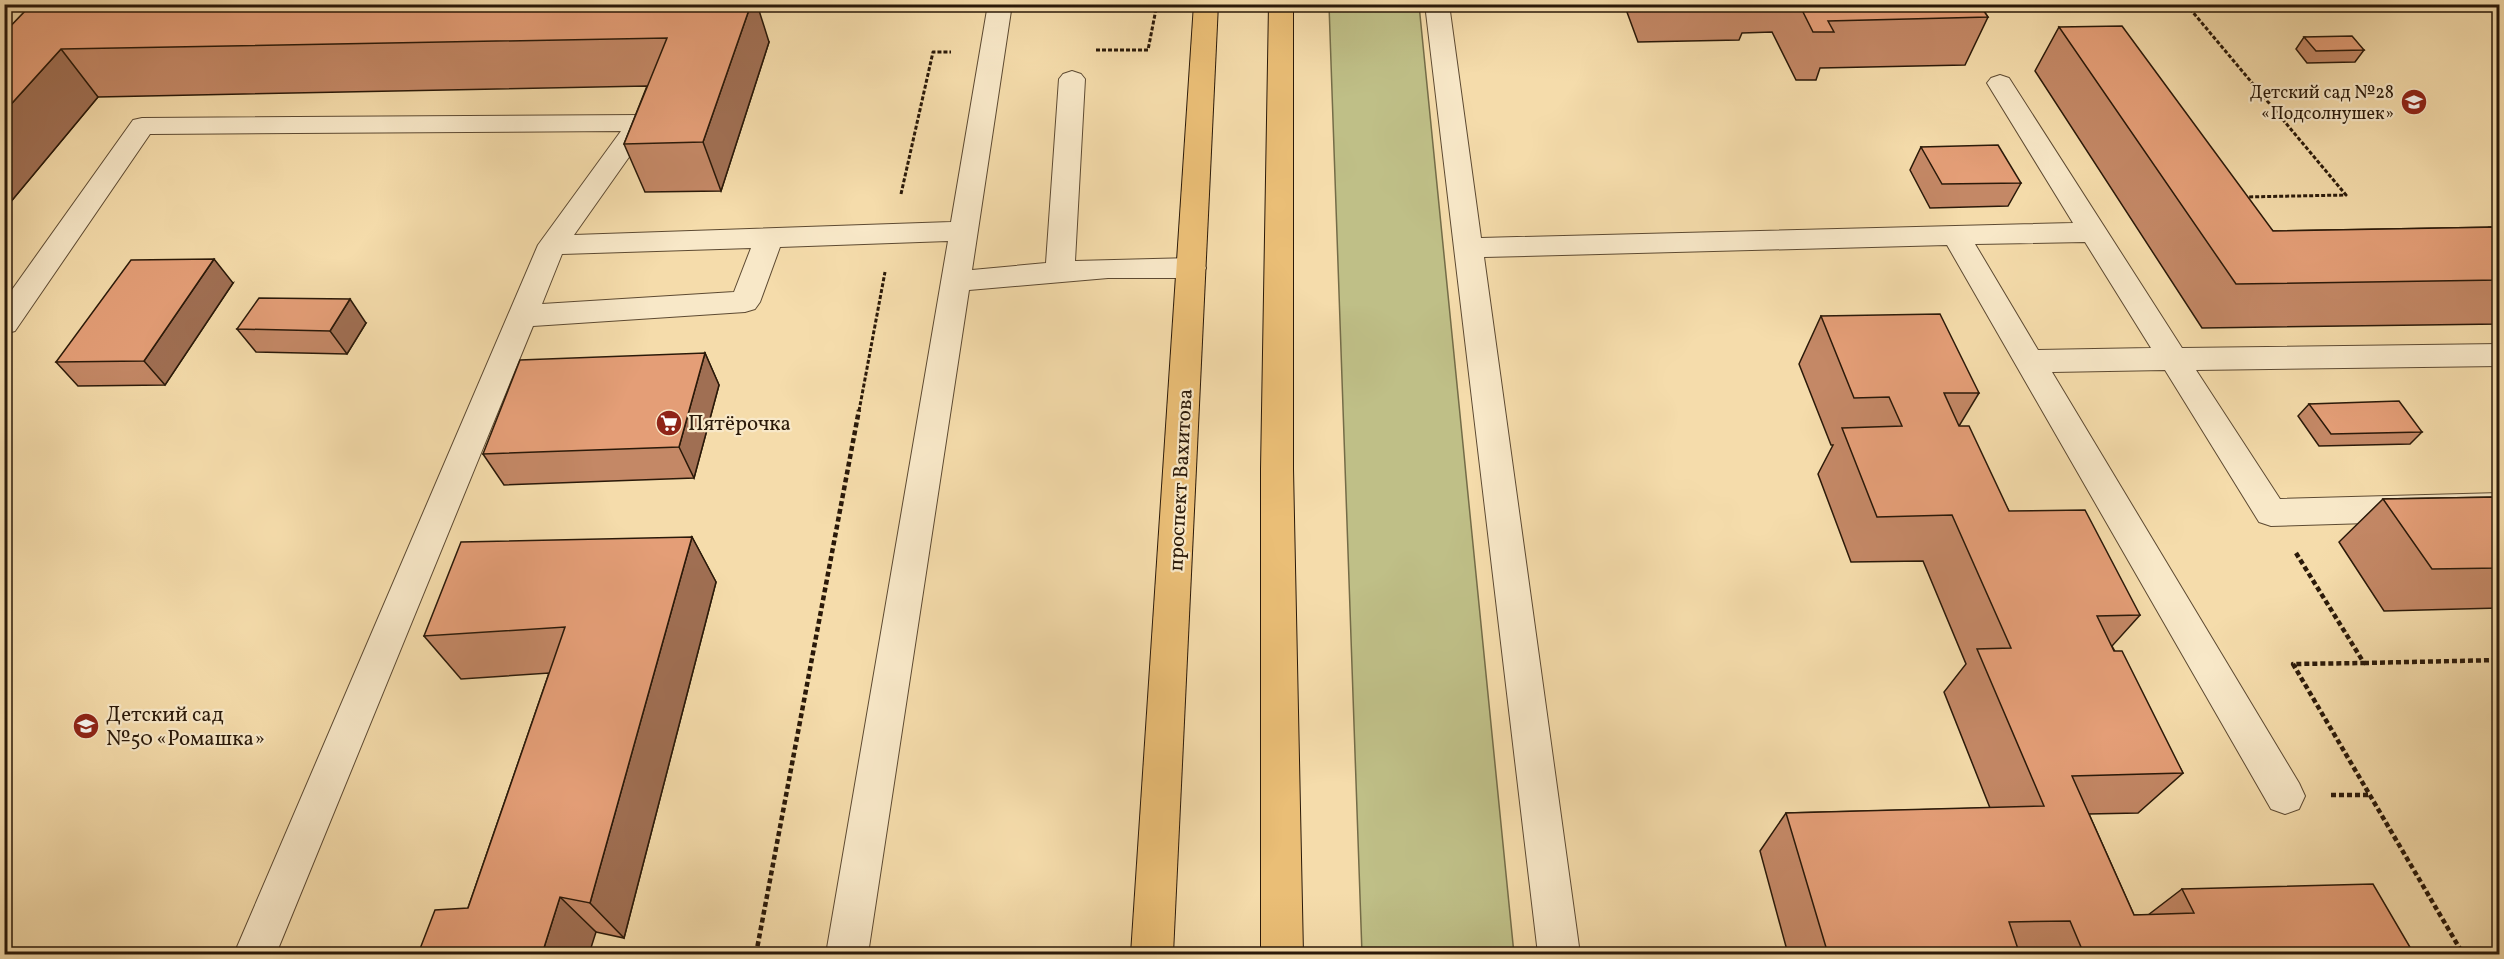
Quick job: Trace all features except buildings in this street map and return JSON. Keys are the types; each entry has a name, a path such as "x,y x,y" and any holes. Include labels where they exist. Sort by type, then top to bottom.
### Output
{"main road":[{"name":"проспект Вахитова","path":"1152,954 1206,4"},
{"path":"1281,4 1277,470 1282,954"}],"lane":[{"path":"847,954 1000,4"},
{"path":"1437,4 1470,248 1558,954"},
{"path":"1060,273 1072,79"},
{"path":"2000,83 2271,513 2499,506"},
{"path":"4,324 142,126 640,123 552,245 255,954"},
{"path":"552,245 768,240 964,231"},
{"path":"1470,248 2093,232"},
{"path":"1956,236 2286,796"},
{"path":"521,316 745,302 768,240"},
{"path":"956,281 1108,268 1192,268"},
{"path":"2030,361 2499,355"}],"path":[{"path":"2186,4 2346,195 2238,197 2245,207"},
{"path":"2488,228 2499,227"},
{"path":"2271,513 2364,663"},
{"path":"2463,954 2293,664 2499,660"}],"green space":[{"path":"1329,5 1419,5 1514,954 1362,954"}],"place":[{"name":"Детский сад №28 «Подсолнушек»","path":"2414,102"},
{"name":"Пятёрочка","path":"669,423"},
{"name":"Детский сад №50 «Ромашка»","path":"86,726"}]}
